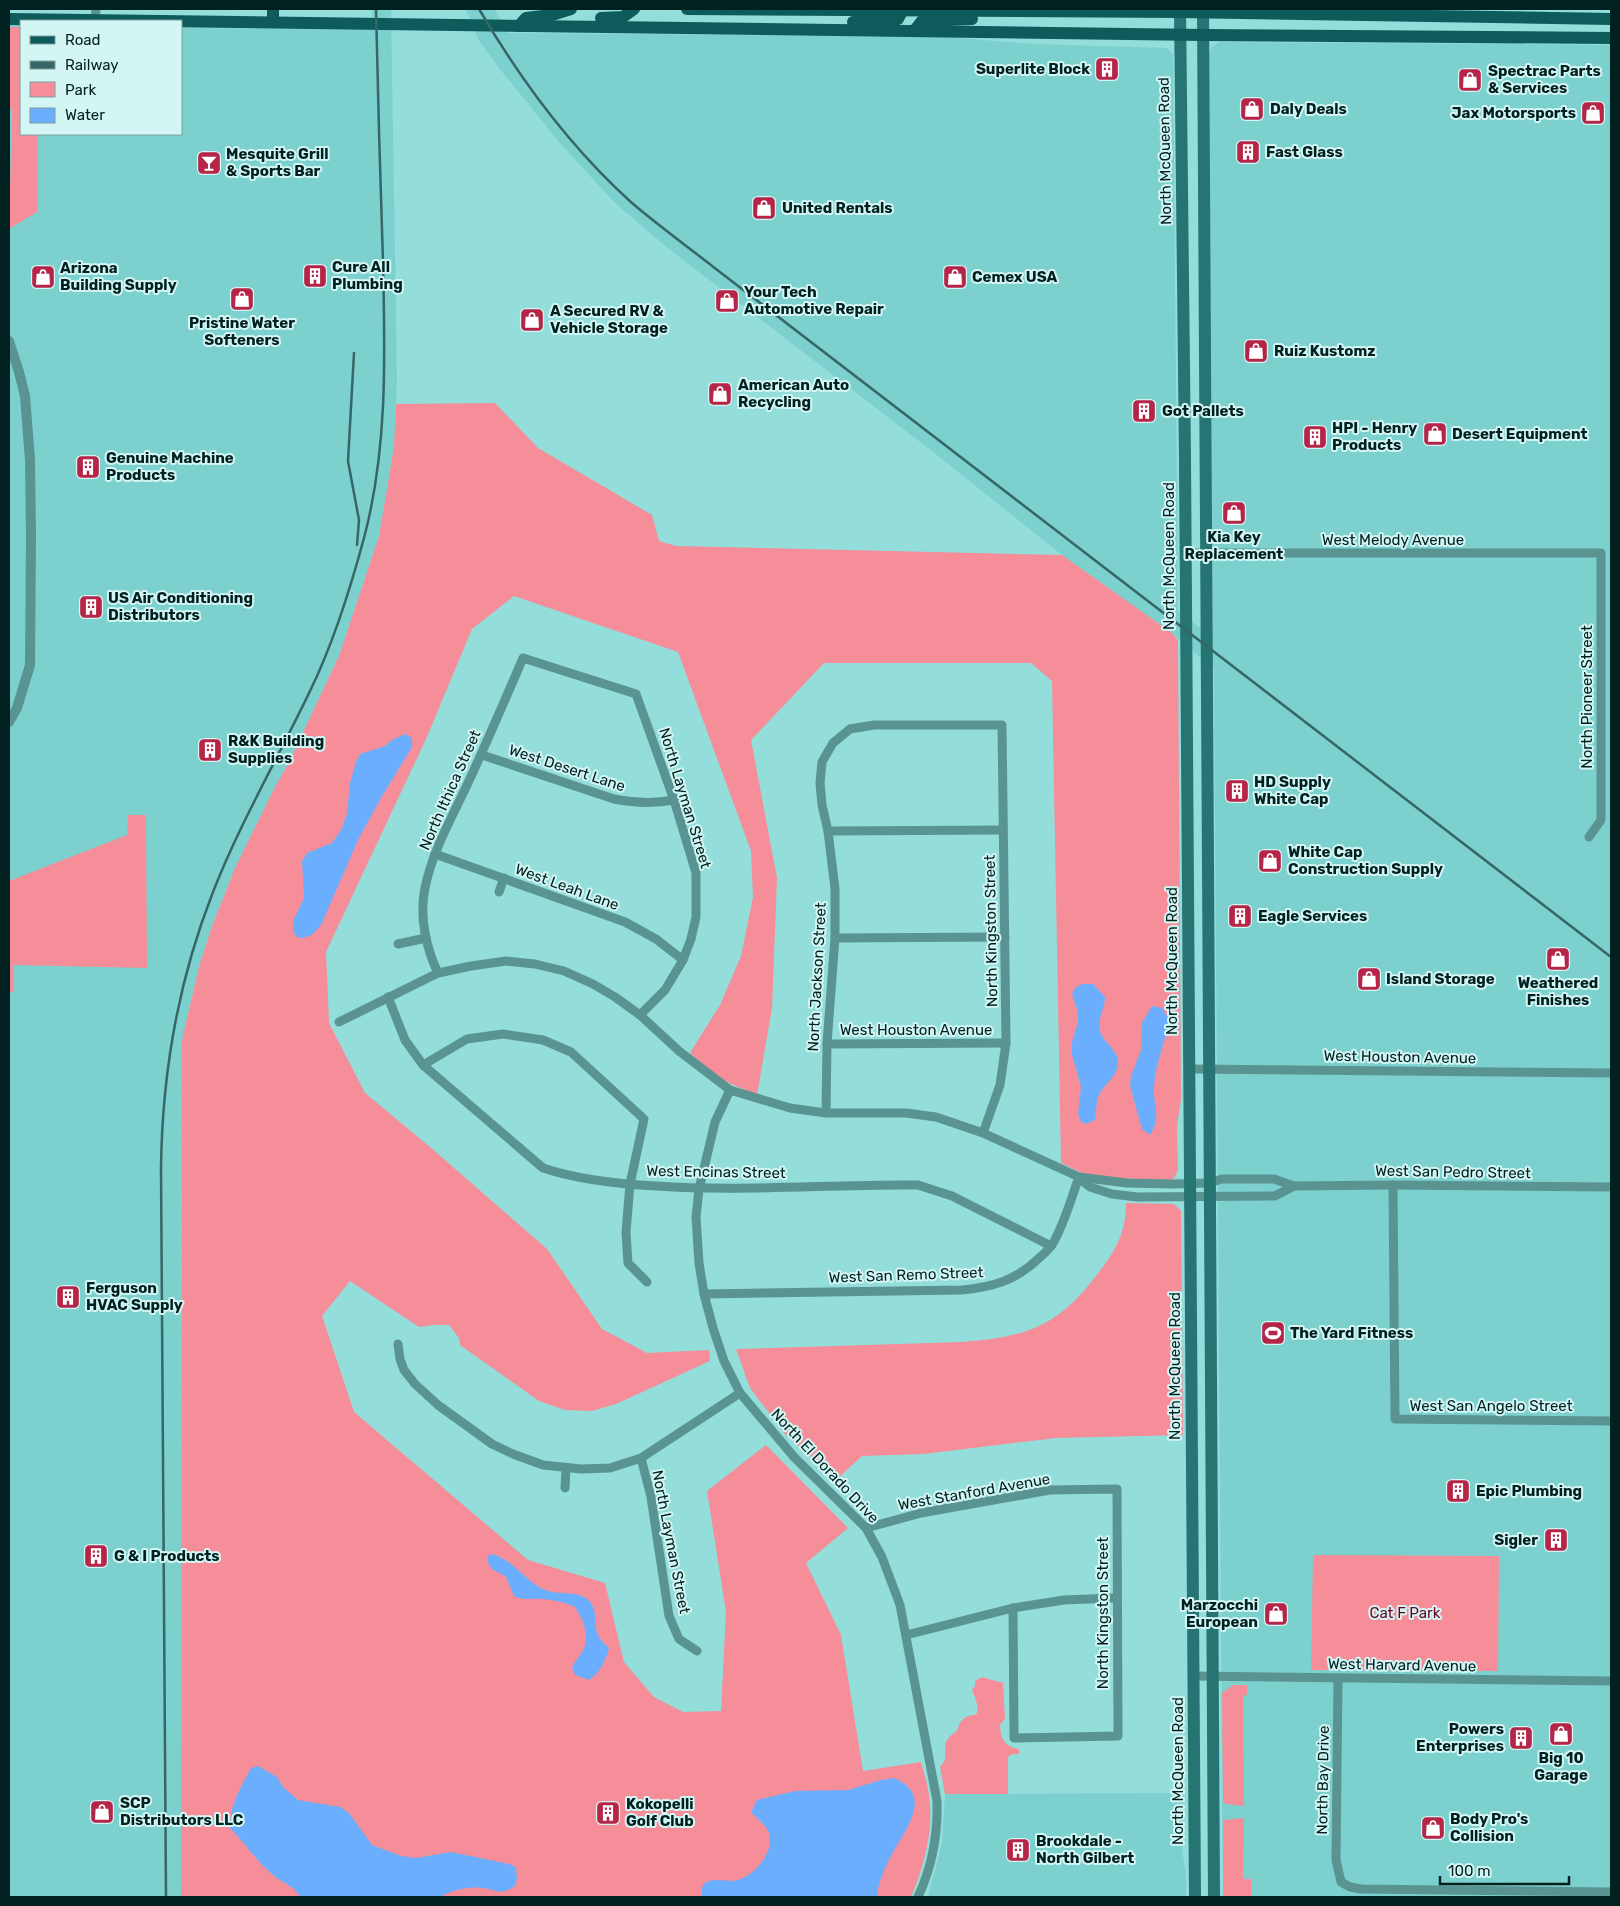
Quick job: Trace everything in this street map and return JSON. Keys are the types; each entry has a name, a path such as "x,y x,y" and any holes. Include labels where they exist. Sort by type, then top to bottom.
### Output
{"main road":[{"path":"273,9 273,22"},
{"path":"520,26 526,18 552,15 571,9"},
{"path":"580,26 597,19 623,17 634,9"},
{"path":"687,9 1011,11 1180,20 1203,31 1611,38"},
{"path":"1203,10 1214,1897"},
{"path":"9,18 95,14 273,22 915,30 1180,20 1203,10 1447,17 1611,19"},
{"path":"829,29 856,22 891,21 898,19 902,11"},
{"path":"915,30 922,21 988,19 1011,11"},
{"path":"1446,36 1447,17"},
{"name":"North McQueen Road","path":"1180,20 1186,553 1195,1897"},
{"path":"1183,255 1204,255"},
{"path":"1187,826 1207,825"},
{"path":"1194,1862 1214,1862"}],"street":[{"path":"769,9 769,28"},
{"path":"9,341 25,396 30,460 31,535 30,665 17,708 9,722"},
{"name":"West Melody Avenue","path":"1186,553 1601,553"},
{"name":"North Pioneer Street","path":"1589,837 1601,820 1601,553"},
{"name":"North Layman Street","path":"523,658 636,694 674,800 696,873 696,917 691,939 683,960 665,990 640,1015"},
{"name":"North Ithica Street","path":"438,974 429,955 426,938 424,890 435,854 482,755 523,658"},
{"name":"North Jackson Street","path":"826,1112 827,1044 835,938 835,890 821,791 822,762 833,743 850,730 874,725 1002,725"},
{"name":"North Kingston Street","path":"983,1133 1000,1085 1006,1043 1002,725"},
{"name":"West Desert Lane","path":"482,755 614,799 637,803 674,800"},
{"path":"828,831 1003,830"},
{"name":"West Leah Lane","path":"435,854 625,922 656,939 683,960"},
{"path":"499,892 504,878"},
{"path":"835,938 1005,936"},
{"path":"398,944 426,938"},
{"name":"West San Pedro Street","path":"339,1022 438,974 471,966 506,961 535,964 564,971 616,997 640,1015 678,1051 730,1090 790,1108 826,1112 906,1113 936,1118 983,1133 1079,1177 1126,1183 1190,1183 1222,1179 1274,1179 1294,1186 1394,1185 1611,1188"},
{"name":"West Encinas Street","path":"388,997 405,1040 423,1065 543,1168 562,1174 630,1184 699,1189 918,1186 952,1196 1051,1246"},
{"path":"423,1065 467,1039 503,1034 543,1040 571,1052 644,1119 630,1184 626,1232 628,1263 648,1282"},
{"name":"West Houston Avenue","path":"827,1044 1006,1043"},
{"name":"West Houston Avenue","path":"1189,1069 1611,1072"},
{"name":"North El Dorado Drive","path":"730,1090 715,1122 699,1189 696,1217 699,1263 704,1294 718,1344 740,1393 794,1457 866,1528 882,1557 900,1605 938,1802 938,1819 932,1860 927,1878 918,1897"},
{"name":"West San Pedro Street","path":"1079,1177 1090,1188 1112,1194 1137,1197 1275,1196 1294,1186"},
{"name":"West San Remo Street","path":"704,1294 982,1288 1002,1283 1030,1266 1051,1246 1060,1228 1079,1177"},
{"name":"West San Angelo Street","path":"1394,1185 1395,1419 1611,1420"},
{"path":"398,1344 404,1370 415,1384 438,1405 492,1444 543,1465 581,1469 610,1468 641,1458 740,1393"},
{"name":"North Layman Street","path":"641,1458 651,1497 669,1616 679,1639 697,1651"},
{"path":"565,1488 566,1468"},
{"name":"West Stanford Avenue","path":"866,1528 921,1513 1050,1490 1117,1490"},
{"name":"North Kingston Street","path":"1013,1608 1014,1738 1118,1736 1117,1490"},
{"path":"906,1635 1013,1608 1064,1600 1116,1598"},
{"name":"West Harvard Avenue","path":"1193,1676 1611,1681"},
{"name":"North Bay Drive","path":"1338,1678 1336,1860 1341,1882 1362,1890 1471,1894"},
{"path":"1471,1894 1611,1892"}],"shaded area":[{"path":"372,9 391,9 397,379 394,447 379,536 339,656 288,764 235,868 212,926 199,967 182,1040 181,1897 9,1897 9,25 20,25 20,135 182,135 182,28 372,30"},
{"path":"466,9 495,9 507,33 945,37 1032,44 1167,48 1173,55 1178,611 1213,638 1209,55 1211,48 1219,42 1611,45 1611,1897 1223,1897 1214,669 1172,633 1062,555 932,451 669,249 614,202 560,143 499,68 478,39"},
{"path":"1184,1793 1182,1850 1186,1875 1186,1897 928,1897 942,1843 945,1794"}],"green space":[{"path":"9,27 20,27 20,135 38,135 37,212 9,229 12,109 9,108"},
{"name":"Kokopelli Golf Club","path":"495,403 538,448 652,515 659,541 676,546 1062,555 1172,633 1178,640 1181,1099 1177,1125 1178,1170 1171,1180 1105,1178 1082,1173 1061,1163 1052,681 1031,663 824,663 751,740 777,878 772,1008 757,1095 720,1079 690,1053 720,1005 741,956 753,897 751,851 678,652 514,596 472,629 426,739 326,952 329,1023 365,1093 547,1249 602,1329 647,1353 709,1350 710,1361 616,1404 592,1411 565,1410 539,1401 460,1345 459,1338 449,1325 419,1327 350,1281 322,1316 354,1412 528,1560 605,1583 624,1662 654,1697 683,1712 721,1711 726,1612 707,1491 766,1445 848,1528 806,1563 841,1635 863,1771 921,1762 928,1792 930,1822 924,1861 911,1897 181,1897 182,1040 199,967 212,926 235,868 288,764 339,656 379,536 394,447 396,404"},
{"path":"128,815 146,815 147,968 13,965 13,992 9,992 9,881 127,835"},
{"path":"1126,1203 1174,1204 1181,1211 1183,1435 1056,1438 923,1454 862,1456 836,1480 785,1434 750,1388 736,1349 962,1342 1006,1337 1040,1325 1055,1317 1070,1305 1105,1264 1122,1232"},
{"name":"Cat F Park","path":"1313,1555 1499,1556 1498,1671 1311,1670"},
{"path":"982,1677 1003,1683 1005,1719 1000,1725 1001,1734 1007,1744 1019,1749 1019,1754 1012,1754 1008,1757 1008,1794 945,1794 940,1767 945,1760 946,1743 949,1737 957,1731 959,1724 964,1719 976,1715 976,1699 972,1690 975,1686 975,1681"},
{"path":"1233,1685 1247,1685 1247,1694 1243,1697 1244,1806 1223,1802 1222,1693"},
{"path":"1244,1818 1243,1879 1251,1879 1251,1897 1223,1897 1223,1820"}],"water":[{"path":"405,734 412,738 412,747 358,840 322,923 312,934 298,938 293,932 293,921 304,898 302,861 307,853 332,843 341,830 347,814 350,783 360,754 385,746 392,740"},
{"path":"1082,984 1093,984 1105,997 1099,1026 1100,1031 1118,1059 1116,1072 1098,1096 1095,1120 1086,1124 1081,1122 1078,1114 1081,1087 1072,1055 1072,1042 1078,1022 1078,1013 1072,994 1075,988"},
{"path":"1152,1006 1162,1008 1169,1019 1155,1078 1156,1122 1150,1135 1142,1129 1130,1086 1131,1076 1141,1050 1142,1023"},
{"path":"491,1554 506,1560 540,1588 582,1596 591,1603 597,1633 609,1648 602,1666 593,1677 589,1680 575,1675 572,1667 583,1650 586,1639 583,1622 575,1607 543,1599 517,1598 514,1596 506,1577 493,1570 489,1565 487,1557"},
{"path":"258,1766 277,1777 283,1787 298,1800 340,1807 349,1813 372,1845 401,1856 416,1858 451,1852 509,1864 516,1867 517,1879 515,1886 502,1892 476,1887 463,1888 440,1897 300,1897 295,1890 267,1870 230,1828 232,1811 240,1790 251,1768"},
{"path":"894,1778 907,1786 913,1795 915,1805 908,1827 883,1874 878,1887 877,1897 702,1897 702,1887 708,1881 740,1879 754,1871 765,1857 769,1849 769,1833 751,1812 757,1800 795,1791 848,1790"}],"railway":[{"path":"166,1897 161,1169 165,1098 174,1028 181,993 201,926 235,841 327,654 353,577 372,504 381,435 384,366 376,9"},
{"path":"479,9 529,87 548,112 588,159 632,203 1611,957"},
{"path":"354,353 348,461 359,520 357,545"}],"place":[{"name":"Superlite Block","path":"1107,69"},
{"name":"Spectrac Parts & Services","path":"1470,80"},
{"name":"Daly Deals","path":"1252,109"},
{"name":"Jax Motorsports","path":"1593,113"},
{"name":"Fast Glass","path":"1248,152"},
{"name":"Mesquite Grill & Sports Bar","path":"209,163"},
{"name":"United Rentals","path":"764,208"},
{"name":"Cure All Plumbing","path":"315,276"},
{"name":"Arizona Building Supply","path":"43,277"},
{"name":"Cemex USA","path":"955,277"},
{"name":"Pristine Water Softeners","path":"242,299"},
{"name":"Your Tech Automotive Repair","path":"727,301"},
{"name":"A Secured RV & Vehicle Storage","path":"532,320"},
{"name":"Ruiz Kustomz","path":"1256,351"},
{"name":"American Auto Recycling","path":"720,394"},
{"name":"Got Pallets","path":"1144,411"},
{"name":"Desert Equipment","path":"1435,434"},
{"name":"HPI - Henry Products","path":"1315,437"},
{"name":"Genuine Machine Products","path":"88,467"},
{"name":"Kia Key Replacement","path":"1234,513"},
{"name":"US Air Conditioning Distributors","path":"91,607"},
{"name":"R&K Building Supplies","path":"210,750"},
{"name":"HD Supply White Cap","path":"1237,791"},
{"name":"White Cap Construction Supply","path":"1270,861"},
{"name":"Eagle Services","path":"1240,916"},
{"name":"Weathered Finishes","path":"1558,959"},
{"name":"Island Storage","path":"1369,979"},
{"name":"Ferguson HVAC Supply","path":"68,1297"},
{"name":"The Yard Fitness","path":"1273,1333"},
{"name":"Epic Plumbing","path":"1458,1491"},
{"name":"Sigler","path":"1556,1540"},
{"name":"G & I Products","path":"96,1556"},
{"name":"Marzocchi European","path":"1276,1614"},
{"name":"Big 10 Garage","path":"1561,1734"},
{"name":"Powers Enterprises","path":"1521,1738"},
{"name":"SCP Distributors LLC","path":"102,1812"},
{"name":"Kokopelli Golf Club","path":"608,1813"},
{"name":"Body Pro's Collision","path":"1433,1828"},
{"name":"Brookdale - North Gilbert","path":"1018,1850"}]}
